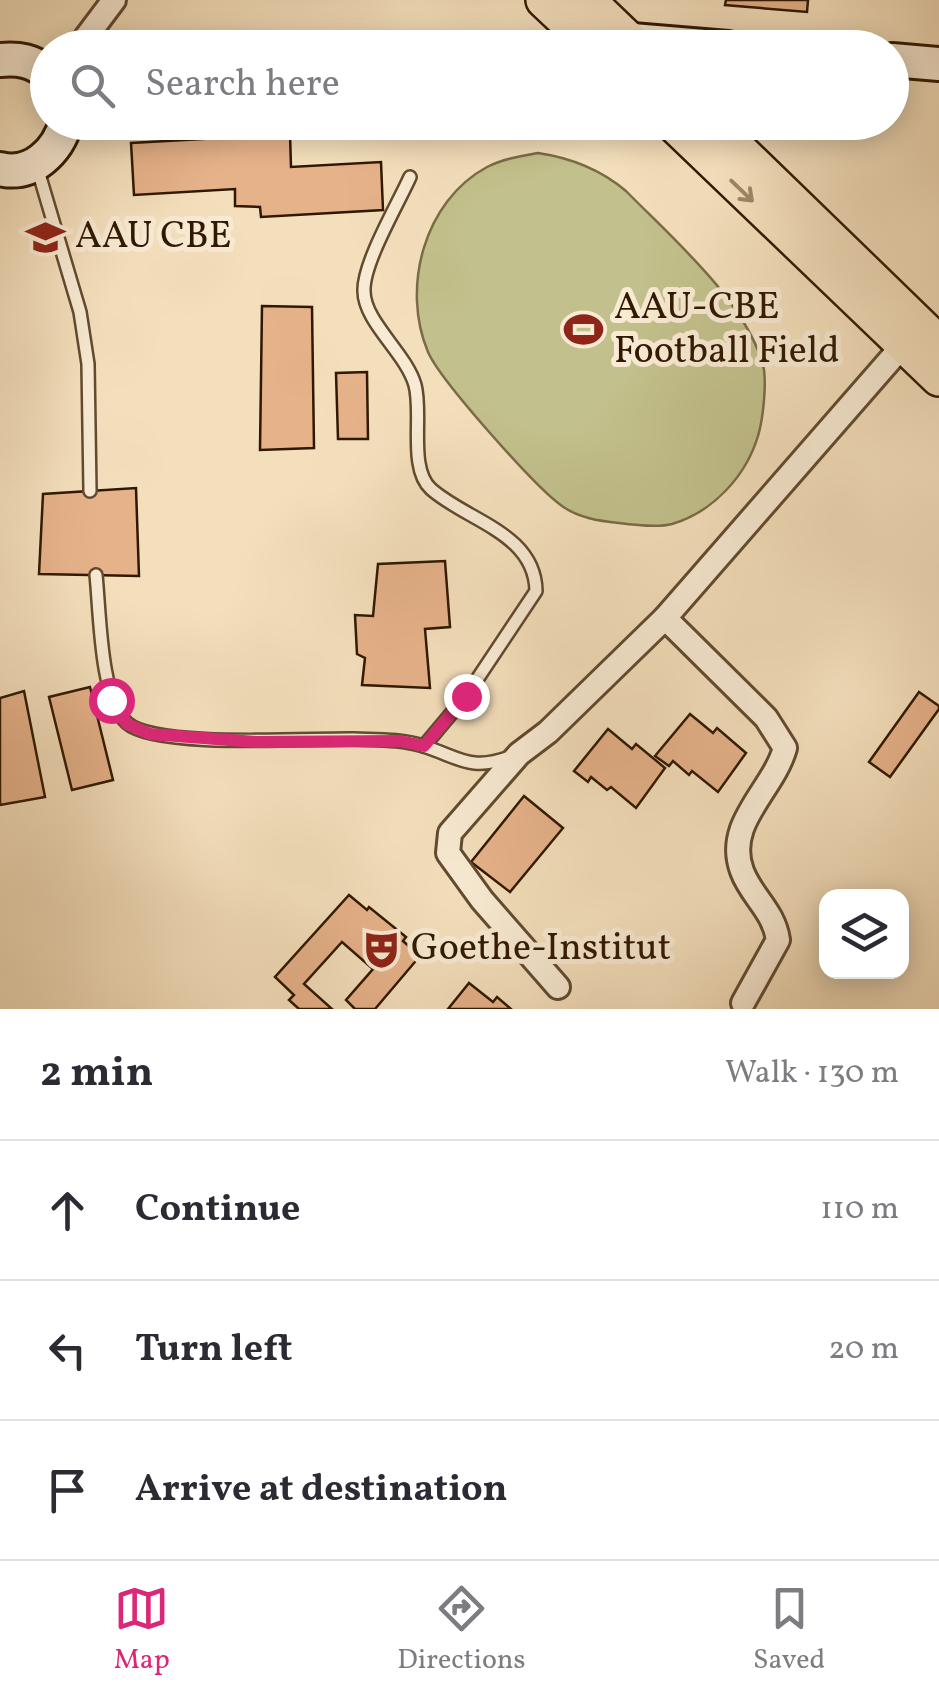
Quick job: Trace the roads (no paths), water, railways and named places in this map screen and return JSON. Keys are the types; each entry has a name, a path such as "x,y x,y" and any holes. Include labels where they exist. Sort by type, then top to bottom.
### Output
{"main road":[{"path":"544,0 591,30"},
{"path":"587,0 604,30"},
{"path":"0,60 14,58 30,62"},
{"path":"909,61 939,64"},
{"path":"0,168 10,171 36,164 58,140"},
{"path":"693,140 921,339"},
{"path":"728,140 921,339 939,378"}],"street":[{"path":"92,30 114,0"},
{"path":"558,987 482,900 448,853 446,842 450,833 518,754 548,732 665,618 921,339"},
{"path":"665,618 766,718 785,748 738,836 736,854 743,876 769,911 778,940 743,1003"}],"lane":[{"path":"36,164 80,312 88,364 90,491"},
{"path":"410,177 372,259 364,291 369,311 409,367 416,389 420,473 430,488 511,539 536,572 536,591 466,696 424,746"},
{"path":"96,575 111,700 127,724 150,734 240,740 400,741 424,746 464,764 491,764 518,754"}],"place":[{"name":"AAU CBE","path":"45,237"},
{"name":"AAU-CBE Football Field","path":"584,330"},
{"name":"Goethe-Institut","path":"381,949"}]}
